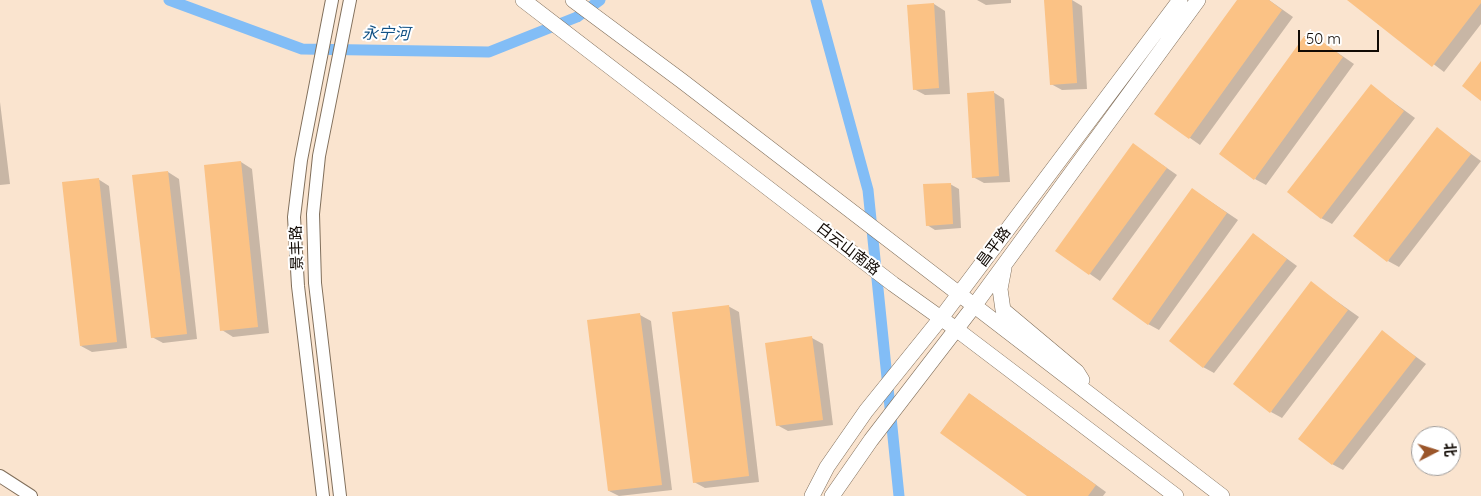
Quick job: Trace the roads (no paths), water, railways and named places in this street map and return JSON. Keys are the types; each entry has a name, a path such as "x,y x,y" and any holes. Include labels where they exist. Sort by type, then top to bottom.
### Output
{"main road":[{"path":"573,0 839,201 1222,496"},
{"name":"昌平路","path":"812,496 827,467 866,411 941,318 1180,0"},
{"name":"昌平路","path":"832,496 871,440 974,306 1198,0"},
{"name":"白云山南路","path":"526,2 894,284 1176,496"},
{"path":"1005,264 1000,289 1003,310 1077,372 1094,398"}],"street":[{"name":"景丰路","path":"323,496 298,286 294,217 312,94 332,0"},
{"name":"景丰路","path":"340,496 315,283 312,214 319,156 350,0"},
{"path":"0,476 31,496"}],"waterway":[{"name":"永宁河","path":"169,0 302,49 489,52 577,17 600,0"},
{"path":"816,0 868,190 899,496"}]}
